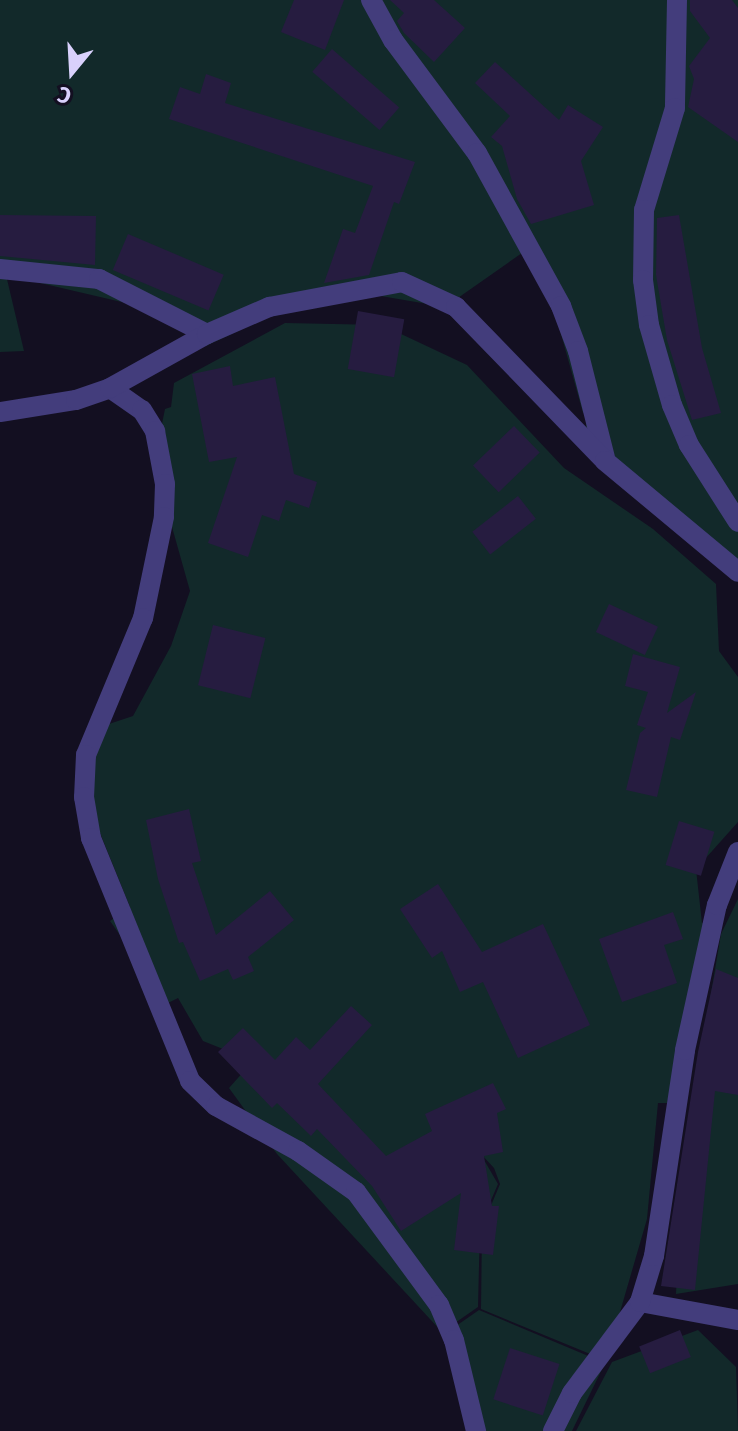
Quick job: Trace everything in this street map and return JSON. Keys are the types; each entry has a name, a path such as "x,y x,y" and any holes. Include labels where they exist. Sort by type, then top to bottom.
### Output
{"street":[{"path":"371,0 393,40 477,153 561,306 578,351 605,461"},
{"path":"677,0 675,108 644,210 643,280 649,325 672,405 689,445 738,522"},
{"path":"0,269 99,279 207,334"},
{"path":"0,412 76,400 110,388 207,334 269,307 402,282 456,307 605,461 738,572"},
{"path":"110,388 142,410 155,431 165,484 164,517 143,618 86,755 84,797 91,838 190,1081 216,1106 298,1151 356,1192 439,1305 454,1340 476,1431"},
{"path":"553,1431 572,1393 640,1302 654,1256 685,1050 717,905 738,852"},
{"path":"640,1302 738,1320"}],"green space":[{"path":"0,0 738,0 738,566 585,438 587,412 583,413 556,316 522,253 445,307 375,295 268,317 206,346 160,311 6,275 24,351 0,352"},
{"path":"285,323 382,325 467,365 564,468 653,529 716,584 719,651 738,677 738,822 696,869 702,923 711,922 667,1103 658,1103 647,1219 618,1319 595,1356 481,1309 482,1227 500,1184 494,1168 480,1153 498,1184 480,1226 478,1307 442,1332 277,1154 229,1088 253,1061 203,1041 178,998 168,1003 110,921 130,907 96,823 90,759 97,728 133,716 171,646 190,591 154,463 165,409 171,407 174,383"},
{"path":"738,899 738,1284 676,1294 682,1165 721,934"},
{"path":"479,1310 605,1363 572,1431 470,1431 443,1335"},
{"path":"698,1330 736,1367 738,1431 576,1431 612,1362"}],"building":[{"path":"294,0 344,0 325,50 281,32"},
{"path":"390,0 434,0 465,28 434,62 404,33 397,21 404,13"},
{"path":"690,0 732,0 738,8 738,142 688,107 694,79 689,66 710,38 690,11"},
{"path":"332,49 399,107 379,130 312,72"},
{"path":"495,62 559,120 568,105 603,127 581,161 594,205 531,224 517,199 502,146 491,137 510,116 475,83"},
{"path":"206,74 231,83 225,103 415,162 399,204 394,202 369,275 324,283 343,229 355,233 373,186 169,119 180,87 200,94"},
{"path":"0,215 96,216 95,265 0,256"},
{"path":"679,215 702,348 721,413 692,420 667,340 656,275 657,218"},
{"path":"128,234 224,275 208,311 113,270"},
{"path":"358,311 404,319 394,377 348,369"},
{"path":"230,366 233,386 275,377 294,474 317,482 309,508 286,500 279,521 262,515 248,557 208,543 237,457 209,462 192,374"},
{"path":"514,426 540,453 499,492 473,466"},
{"path":"518,496 536,519 490,555 472,532"},
{"path":"609,604 658,627 645,655 596,632"},
{"path":"213,625 265,638 250,698 198,685"},
{"path":"633,654 680,667 667,713 696,692 680,740 671,737 657,797 626,790 640,733 646,728 637,725 648,692 625,686"},
{"path":"189,809 201,861 192,863 216,935 270,891 294,920 248,957 254,971 233,980 228,969 200,981 183,942 179,943 158,879 146,820"},
{"path":"679,821 714,832 701,876 666,865"},
{"path":"438,884 482,952 543,924 590,1025 518,1058 483,982 460,992 442,951 432,958 400,909"},
{"path":"673,912 683,939 664,945 677,983 622,1002 599,939"},
{"path":"716,969 738,978 738,1095 715,1091 695,1290 661,1286 698,1052"},
{"path":"351,1006 372,1025 318,1084 386,1156 432,1131 425,1114 493,1083 506,1109 497,1113 503,1152 484,1156 492,1206 499,1206 493,1255 454,1250 461,1193 401,1231 372,1186 317,1129 311,1136 277,1103 272,1108 218,1052 243,1028 275,1060 296,1037 310,1050"},
{"path":"680,1330 691,1357 650,1373 639,1346"},
{"path":"510,1348 559,1364 543,1415 493,1399"}]}
